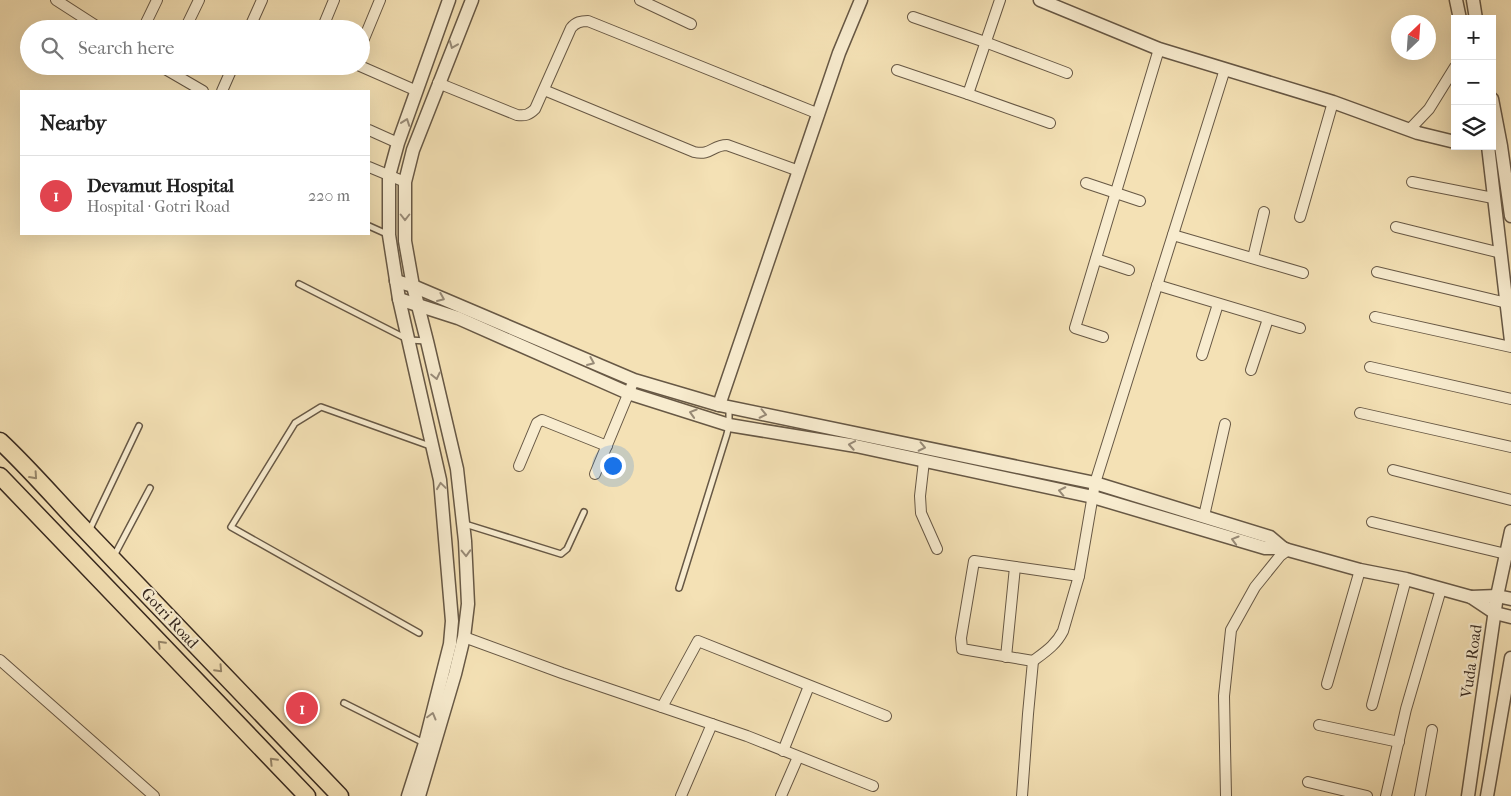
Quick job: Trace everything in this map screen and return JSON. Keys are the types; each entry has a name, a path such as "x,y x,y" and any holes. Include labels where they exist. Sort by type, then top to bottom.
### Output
{"main road":[{"name":"Gotri Road","path":"0,441 18,457 88,533 340,796"},
{"name":"Gotri Road","path":"0,476 307,796"},
{"path":"246,732 262,715"}],"street":[{"path":"56,0 86,20"},
{"path":"148,20 158,0"},
{"path":"189,20 199,0"},
{"path":"253,20 262,0"},
{"path":"326,20 334,0"},
{"path":"370,24 380,0"},
{"path":"419,796 452,634 452,609 442,489 396,281 389,235 390,176 398,143 449,0"},
{"path":"408,796 456,674 464,637 468,604 466,541 457,469 413,286 405,241 405,182 413,150 472,0"},
{"path":"640,0 692,24"},
{"path":"724,406 818,114 839,53 861,0"},
{"path":"968,94 1000,0"},
{"path":"1040,0 1159,49 1333,102 1451,141"},
{"path":"1456,0 1459,15"},
{"path":"1473,0 1475,15"},
{"path":"913,18 986,42 1066,73"},
{"path":"438,83 517,115 524,116 529,114 534,109 544,90 571,28 582,21 588,21 818,114"},
{"path":"1103,337 1076,328 1159,49"},
{"path":"1022,796 1033,661 1052,646 1063,632 1079,576 1095,483 1225,69"},
{"path":"370,70 417,91"},
{"path":"897,70 1050,123"},
{"path":"1405,127 1429,109 1451,73"},
{"path":"177,75 202,90"},
{"path":"222,90 229,75"},
{"path":"544,90 694,152 705,153 717,147 727,145 800,171"},
{"path":"1300,217 1333,102"},
{"path":"1493,105 1497,146 1511,216"},
{"path":"370,130 398,143"},
{"path":"1488,150 1511,341"},
{"path":"370,167 405,182"},
{"path":"1086,182 1140,201"},
{"path":"1412,182 1493,198"},
{"path":"1252,258 1264,212"},
{"path":"1396,227 1501,253"},
{"path":"1173,235 1303,273"},
{"path":"1096,259 1129,270"},
{"path":"1377,272 1507,303"},
{"path":"396,281 413,286 634,380 724,406 1095,483 1270,537 1292,551"},
{"path":"1157,285 1300,328"},
{"path":"400,299 458,318 628,393 729,424 856,446 1093,497 1265,548 1292,551 1471,597 1497,596 1511,599"},
{"path":"1202,355 1218,304"},
{"path":"1375,317 1511,347"},
{"path":"1251,370 1268,319"},
{"path":"1370,368 1502,396 1511,400"},
{"path":"595,474 634,380"},
{"path":"1360,413 1511,448"},
{"path":"519,466 538,423 542,420 607,446"},
{"path":"1204,516 1225,424"},
{"path":"924,461 920,513 937,549"},
{"path":"1392,470 1511,500"},
{"path":"1372,522 1506,554"},
{"name":"Vuda Road","path":"1468,796 1497,596 1511,531"},
{"path":"1226,796 1224,696 1231,630 1255,587 1280,556 1292,551"},
{"path":"1033,661 962,649 961,638 974,561 1079,576"},
{"path":"1006,656 1015,567"},
{"path":"1327,684 1360,570"},
{"path":"1372,705 1406,579"},
{"path":"1386,796 1406,709 1440,589"},
{"path":"1471,597 1495,613 1511,616"},
{"path":"464,637 562,673 712,724 873,786"},
{"path":"662,707 698,641 886,716"},
{"path":"1487,796 1511,658"},
{"path":"0,660 149,794"},
{"path":"783,751 809,686"},
{"path":"681,796 712,724"},
{"path":"1319,725 1398,742"},
{"path":"1420,796 1432,730"},
{"path":"781,796 798,757"},
{"path":"1308,782 1367,796"}],"lane":[{"path":"370,226 389,235"},
{"path":"299,284 409,340 427,341"},
{"path":"679,588 729,424 724,406"},
{"path":"419,633 231,527 295,423 321,408 433,447"},
{"path":"88,533 139,426"},
{"path":"113,558 150,488"},
{"path":"464,524 561,554 567,549 584,512"},
{"path":"344,703 429,745"}],"place":[{"name":"Devamut Hospital","path":"302,708"}]}
